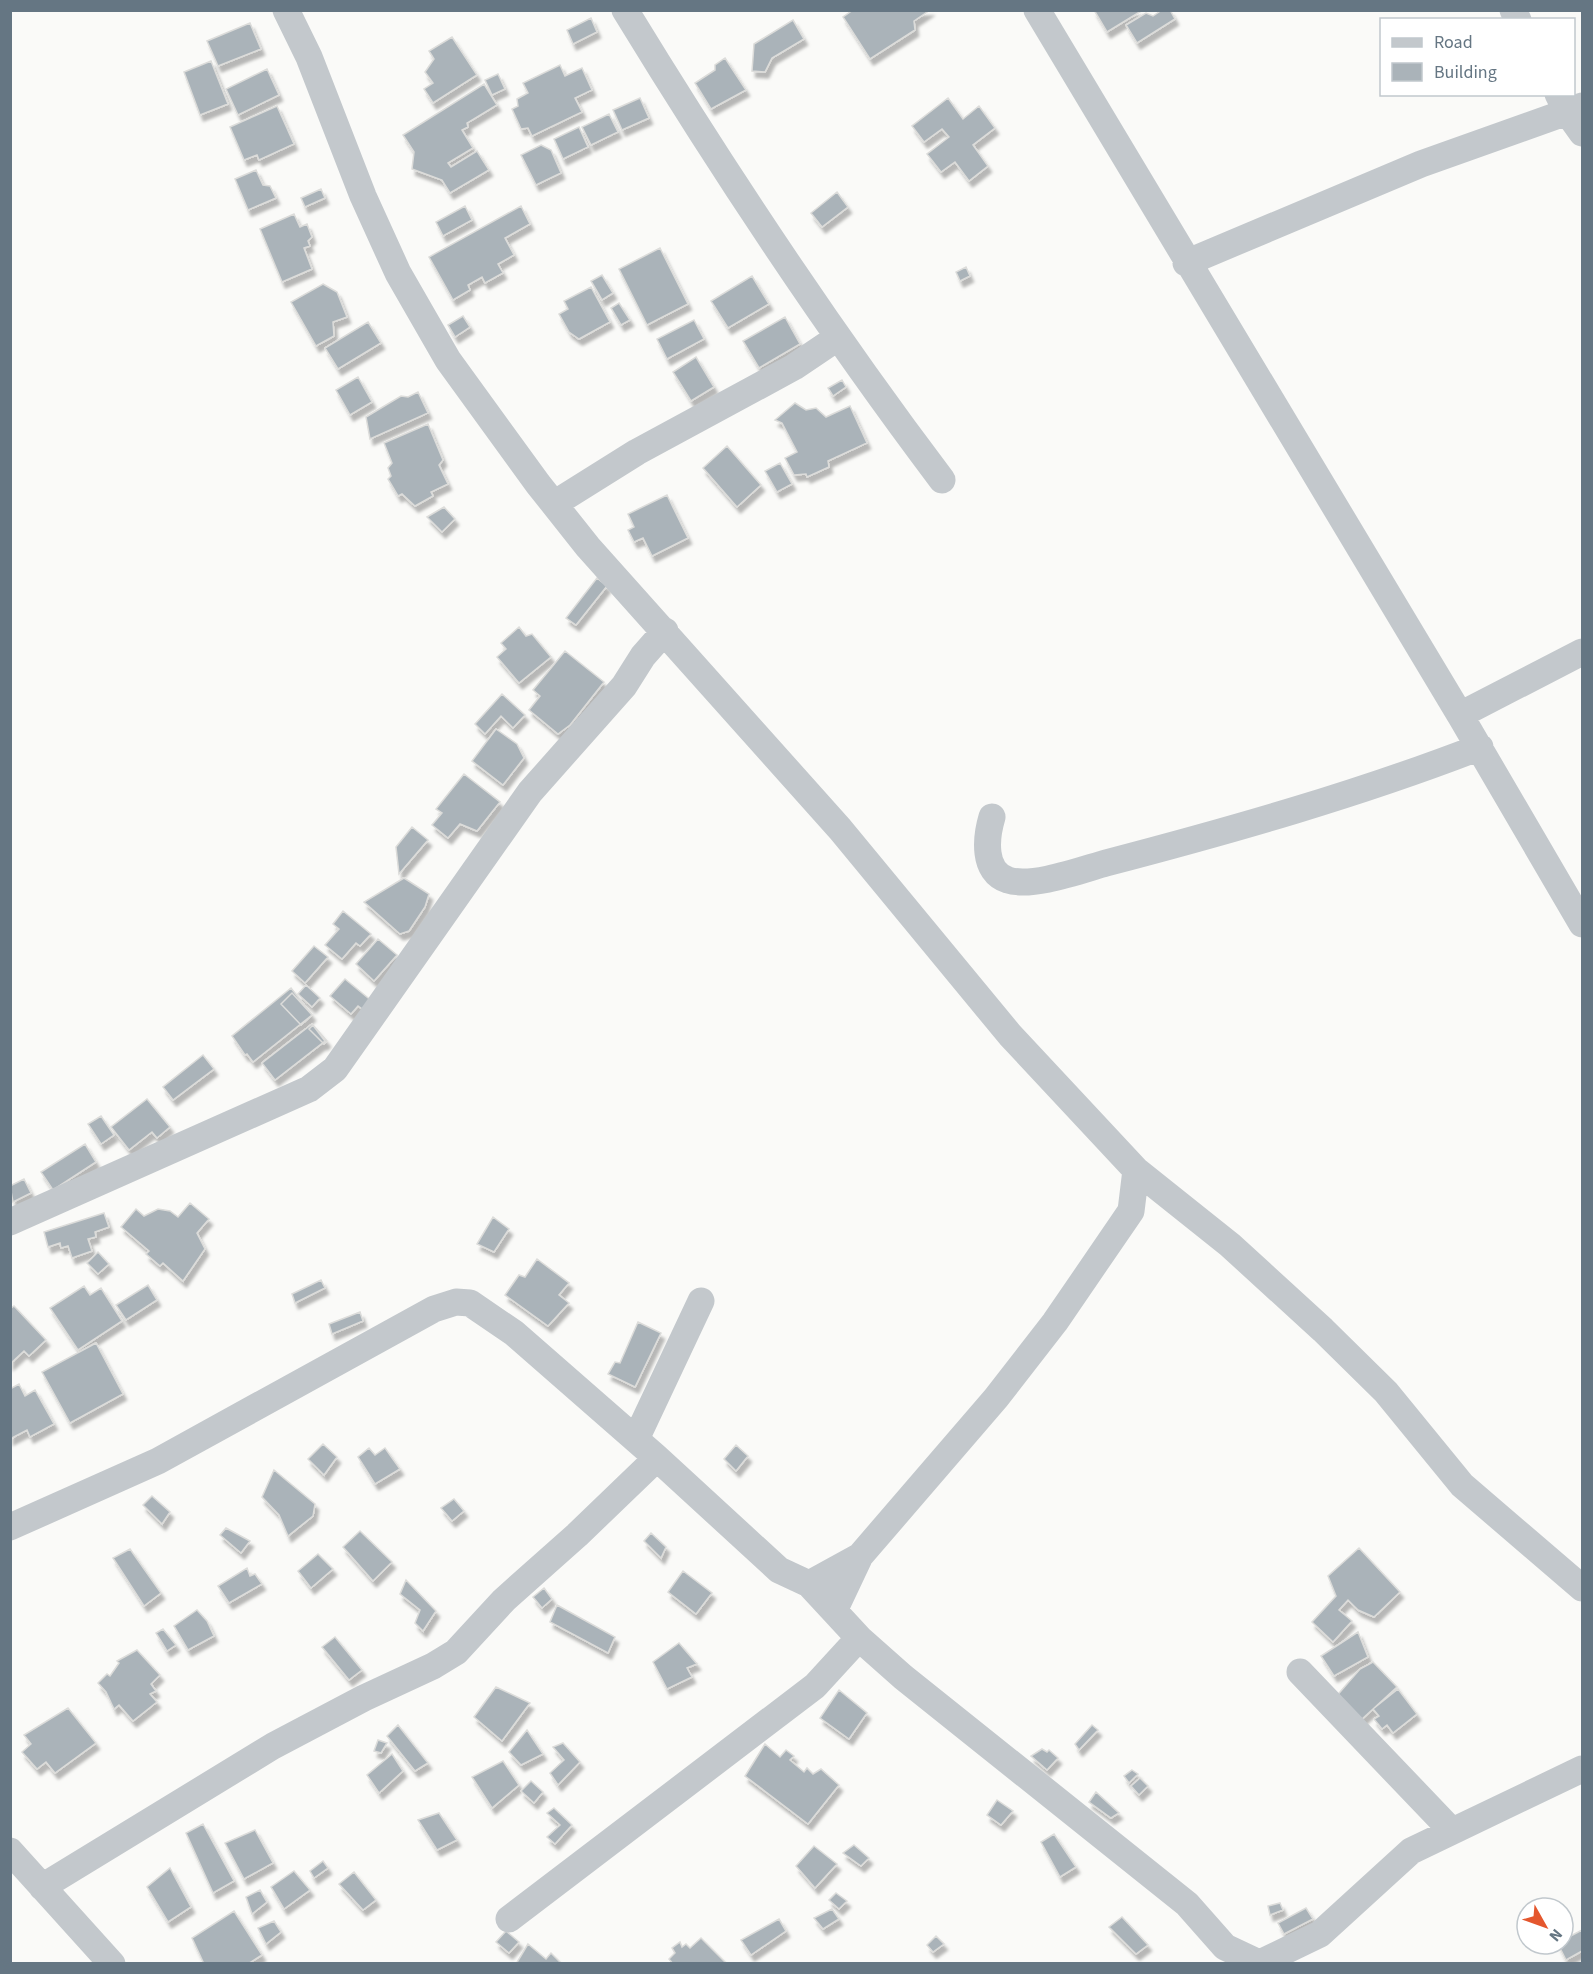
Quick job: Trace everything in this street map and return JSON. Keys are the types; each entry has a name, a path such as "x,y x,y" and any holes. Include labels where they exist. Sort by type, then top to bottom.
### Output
{"street":[{"path":"286,10 309,57 363,196 398,273 448,360 588,547 840,829 1010,1035 1136,1170 1230,1245 1323,1330 1386,1392 1462,1485 1582,1588"},
{"path":"625,10 717,162 837,339 942,480"},
{"path":"1036,10 1186,263 1480,747 1582,924"},
{"path":"1186,263 1569,104 1582,133"},
{"path":"554,504 637,452 784,372 837,339"},
{"path":"14,1215 309,1089 335,1069 530,792 624,686 643,656 665,631"},
{"path":"1460,715 1582,652"},
{"path":"992,817 986,841 989,859 1005,880 1018,883 1049,878 1184,843 1433,765 1480,747"},
{"path":"834,1611 860,1556 996,1398 1055,1322 1131,1211 1136,1170"},
{"path":"1131,1211 1172,1200"},
{"path":"636,1439 701,1300"},
{"path":"10,1527 158,1461 434,1309 456,1302 470,1303 505,1326 636,1439 779,1570 809,1584 859,1638 903,1677 1186,1904 1225,1955 1259,1963 1320,1934 1411,1851 1582,1769"},
{"path":"42,1887 273,1746 364,1698 433,1666 456,1652 504,1600 577,1535 657,1458"},
{"path":"809,1584 860,1556"},
{"path":"509,1919 815,1686 859,1638"},
{"path":"1300,1672 1451,1830"},
{"path":"10,1851 112,1964"}],"building":[{"path":"853,10 930,10 914,21 915,30 870,59 843,17"},
{"path":"1094,10 1143,10 1107,32"},
{"path":"1162,10 1170,10 1175,19 1137,43 1126,25 1146,13 1153,16"},
{"path":"591,18 597,32 573,44 567,30"},
{"path":"793,20 804,39 772,58 765,72 752,71 754,44"},
{"path":"250,23 261,49 218,66 207,41"},
{"path":"452,37 477,75 433,103 424,89 433,83 425,72 434,59 429,51"},
{"path":"725,58 746,90 711,109 695,83 715,70 715,65"},
{"path":"211,61 228,104 200,115 184,72"},
{"path":"560,65 565,76 582,68 592,90 575,98 582,112 532,136 528,128 521,129 512,109 518,106 517,99 528,93 523,83"},
{"path":"267,69 279,95 238,115 226,89"},
{"path":"498,74 505,89 492,95 485,80"},
{"path":"484,84 497,105 467,123 468,127 462,130 473,148 448,163 451,167 477,151 489,170 450,193 442,180 412,169 414,152 403,135"},
{"path":"640,98 649,118 622,130 613,110"},
{"path":"948,98 963,119 979,106 995,128 973,145 988,166 969,181 955,162 941,172 927,154 949,137 942,129 924,142 912,126"},
{"path":"277,106 294,144 259,160 257,155 244,160 230,127"},
{"path":"609,114 618,132 591,145 582,127"},
{"path":"579,127 588,147 563,159 554,139"},
{"path":"541,145 551,150 561,173 536,185 521,155"},
{"path":"256,170 263,185 270,186 276,198 248,210 235,179"},
{"path":"321,189 325,198 305,207 301,198"},
{"path":"837,192 848,207 822,227 811,213"},
{"path":"465,206 472,220 443,236 436,222"},
{"path":"521,206 530,224 505,238 514,255 498,264 503,273 485,283 482,277 468,285 470,290 453,300 429,257"},
{"path":"294,214 300,227 307,224 312,237 308,241 310,246 304,248 312,269 282,282 260,229"},
{"path":"660,248 688,304 647,325 619,269"},
{"path":"966,267 970,276 960,281 956,272"},
{"path":"602,275 613,293 602,300 591,281"},
{"path":"752,276 769,304 728,328 711,301"},
{"path":"323,284 337,292 347,317 333,322 334,336 316,346 291,302"},
{"path":"591,287 610,322 579,339 569,332 559,314 568,309 564,301"},
{"path":"619,303 630,320 621,325 611,308"},
{"path":"463,316 470,327 455,337 448,325"},
{"path":"785,317 800,344 759,368 743,341"},
{"path":"694,320 704,339 667,359 657,339"},
{"path":"368,322 381,343 338,369 325,348"},
{"path":"696,357 714,387 691,401 673,372"},
{"path":"358,377 372,402 350,415 336,390"},
{"path":"842,380 846,387 833,396 828,388"},
{"path":"418,392 428,413 370,439 366,417 401,396 408,397"},
{"path":"795,403 806,410 816,408 826,417 850,406 867,443 828,461 829,467 807,477 806,474 794,475 785,458 797,452 782,423 775,420"},
{"path":"428,424 443,460 439,465 448,484 431,492 433,496 415,506 402,494 398,496 388,479 391,476 388,468 392,463 384,443"},
{"path":"727,446 761,485 737,507 703,468"},
{"path":"780,463 792,484 777,492 765,471"},
{"path":"667,495 688,538 652,556 643,538 634,542 628,530 634,527 628,514"},
{"path":"444,507 455,519 442,532 427,517"},
{"path":"597,578 607,586 576,625 566,618"},
{"path":"519,627 526,636 532,634 551,657 519,683 497,657 506,649 501,643"},
{"path":"565,651 604,682 570,725 558,734 529,710 540,696 533,690"},
{"path":"502,694 525,715 513,728 501,716 485,734 475,724"},
{"path":"496,729 517,744 524,758 503,785 472,761"},
{"path":"464,774 500,802 477,831 460,824 448,838 432,825 442,813 436,809"},
{"path":"412,827 428,840 399,874 396,847"},
{"path":"404,878 429,894 425,907 409,931 400,934 364,902"},
{"path":"343,911 371,934 360,946 356,943 342,959 325,945 339,929 333,924"},
{"path":"378,939 397,955 374,981 356,964"},
{"path":"314,946 328,957 305,983 292,971"},
{"path":"345,979 373,1002 365,1011 358,1006 351,1014 330,996"},
{"path":"306,985 320,998 312,1007 298,994"},
{"path":"291,988 312,1015 253,1062 247,1054 245,1055 232,1036"},
{"path":"292,993 312,1015 301,1025 281,1004"},
{"path":"312,1024 325,1041 275,1080 262,1063"},
{"path":"313,1025 327,1041 324,1044 309,1029"},
{"path":"203,1055 214,1069 173,1100 163,1087"},
{"path":"147,1099 170,1127 157,1138 152,1132 129,1150 111,1127"},
{"path":"101,1116 114,1135 101,1144 88,1124"},
{"path":"85,1144 96,1162 53,1190 41,1172"},
{"path":"24,1179 31,1193 13,1202 10,1186"},
{"path":"190,1203 209,1219 197,1233 205,1249 183,1281 163,1263 160,1266 146,1254 149,1251 121,1227 136,1209 144,1216 158,1209 170,1211 178,1217"},
{"path":"104,1213 109,1227 95,1232 96,1237 88,1239 92,1251 72,1258 68,1246 61,1248 60,1243 48,1247 44,1232"},
{"path":"493,1217 509,1229 494,1252 477,1244"},
{"path":"98,1252 109,1264 98,1274 87,1263"},
{"path":"537,1259 569,1283 559,1295 569,1303 548,1326 505,1295 519,1275 525,1277"},
{"path":"321,1280 325,1288 295,1303 292,1294"},
{"path":"148,1285 157,1300 126,1320 116,1305"},
{"path":"84,1286 90,1295 101,1288 122,1321 78,1350 50,1308"},
{"path":"14,1306 46,1340 29,1356 24,1351 10,1364 10,1309"},
{"path":"360,1312 363,1321 332,1334 329,1324"},
{"path":"638,1322 661,1333 635,1387 608,1374 615,1362 620,1363"},
{"path":"96,1343 123,1394 70,1423 42,1372"},
{"path":"19,1384 25,1396 35,1390 54,1424 30,1437 27,1430 10,1439 10,1389"},
{"path":"323,1444 337,1457 324,1475 308,1459"},
{"path":"736,1445 748,1456 736,1471 724,1459"},
{"path":"369,1448 375,1455 385,1448 400,1469 375,1484 358,1457"},
{"path":"274,1470 315,1504 313,1516 288,1536 279,1515 262,1497"},
{"path":"152,1496 170,1512 162,1524 143,1505"},
{"path":"454,1499 464,1511 452,1521 441,1508"},
{"path":"226,1528 250,1541 241,1553 220,1535"},
{"path":"360,1531 392,1562 373,1581 343,1547"},
{"path":"651,1533 666,1547 661,1558 644,1541"},
{"path":"1359,1548 1400,1592 1374,1617 1358,1610 1348,1600 1339,1610 1352,1621 1333,1642 1312,1622 1336,1596 1328,1576"},
{"path":"130,1549 161,1593 144,1606 113,1558"},
{"path":"318,1554 333,1569 311,1588 298,1571"},
{"path":"247,1568 250,1576 255,1574 262,1584 229,1603 218,1586"},
{"path":"683,1571 712,1593 696,1614 668,1592"},
{"path":"406,1580 436,1611 423,1631 415,1623 420,1610 400,1594"},
{"path":"544,1588 552,1599 542,1608 533,1597"},
{"path":"557,1605 615,1637 608,1653 550,1622"},
{"path":"197,1610 207,1621 214,1636 188,1650 174,1626"},
{"path":"163,1629 176,1645 167,1651 156,1633"},
{"path":"1358,1632 1368,1657 1334,1676 1321,1656"},
{"path":"335,1637 362,1670 349,1680 322,1647"},
{"path":"679,1643 697,1664 687,1668 692,1677 667,1689 653,1662"},
{"path":"137,1650 160,1675 151,1684 156,1691 150,1694 157,1702 133,1721 119,1705 114,1709 106,1692 98,1683 107,1674 110,1676 119,1663 117,1661"},
{"path":"1373,1662 1397,1687 1361,1720 1334,1699 1360,1669"},
{"path":"496,1687 530,1703 502,1741 474,1717"},
{"path":"1398,1689 1417,1714 1393,1733 1387,1725 1382,1729 1374,1719 1379,1716 1373,1709"},
{"path":"839,1690 867,1713 849,1739 820,1718"},
{"path":"68,1708 96,1743 55,1773 46,1762 37,1769 22,1752 31,1744 24,1735"},
{"path":"398,1725 428,1763 415,1771 387,1736"},
{"path":"1092,1725 1098,1730 1079,1750 1075,1744"},
{"path":"527,1730 543,1754 521,1765 509,1752"},
{"path":"378,1740 387,1743 381,1753 374,1751"},
{"path":"563,1743 580,1762 558,1785 550,1773 564,1760 553,1747"},
{"path":"765,1744 780,1757 786,1750 794,1756 790,1760 804,1772 807,1768 813,1774 821,1769 839,1785 808,1824 745,1776"},
{"path":"1042,1749 1047,1752 1049,1750 1058,1758 1047,1770 1031,1756"},
{"path":"392,1754 403,1771 379,1793 367,1775"},
{"path":"503,1761 519,1785 492,1808 472,1777"},
{"path":"1132,1770 1138,1774 1129,1783 1124,1776"},
{"path":"1140,1778 1148,1786 1139,1795 1131,1786"},
{"path":"531,1781 543,1792 534,1803 521,1791"},
{"path":"1096,1792 1119,1813 1111,1818 1089,1802"},
{"path":"997,1800 1013,1811 1001,1825 987,1815"},
{"path":"554,1808 572,1825 555,1844 547,1837 560,1825 547,1813"},
{"path":"439,1813 457,1840 437,1850 418,1820"},
{"path":"203,1824 234,1881 213,1893 186,1833"},
{"path":"255,1830 273,1863 244,1879 225,1843"},
{"path":"1054,1834 1076,1867 1060,1877 1041,1842"},
{"path":"854,1845 869,1858 861,1866 843,1853"},
{"path":"814,1846 837,1864 815,1888 796,1866"},
{"path":"323,1861 328,1868 314,1878 310,1871"},
{"path":"170,1868 191,1907 168,1922 147,1887"},
{"path":"294,1871 310,1890 284,1909 271,1887"},
{"path":"354,1872 376,1900 363,1910 339,1884"},
{"path":"260,1890 267,1902 252,1914 246,1897"},
{"path":"836,1893 847,1901 839,1909 829,1900"},
{"path":"1280,1903 1283,1910 1270,1915 1268,1906"},
{"path":"1306,1908 1313,1919 1284,1934 1278,1923"},
{"path":"832,1909 839,1919 823,1929 814,1918"},
{"path":"234,1911 262,1955 248,1964 204,1964 192,1938"},
{"path":"1122,1917 1148,1945 1136,1954 1109,1927"},
{"path":"779,1919 786,1931 751,1955 741,1940"},
{"path":"274,1921 281,1932 266,1944 258,1928"},
{"path":"1582,1930 1582,1951 1575,1955 1575,1934"},
{"path":"506,1931 519,1942 509,1953 496,1942"},
{"path":"936,1936 944,1944 933,1952 927,1945"},
{"path":"701,1938 727,1964 673,1964 669,1959 675,1953 672,1948 680,1942 682,1947 686,1944 690,1948"},
{"path":"528,1944 546,1959 551,1953 562,1964 516,1964"}]}
